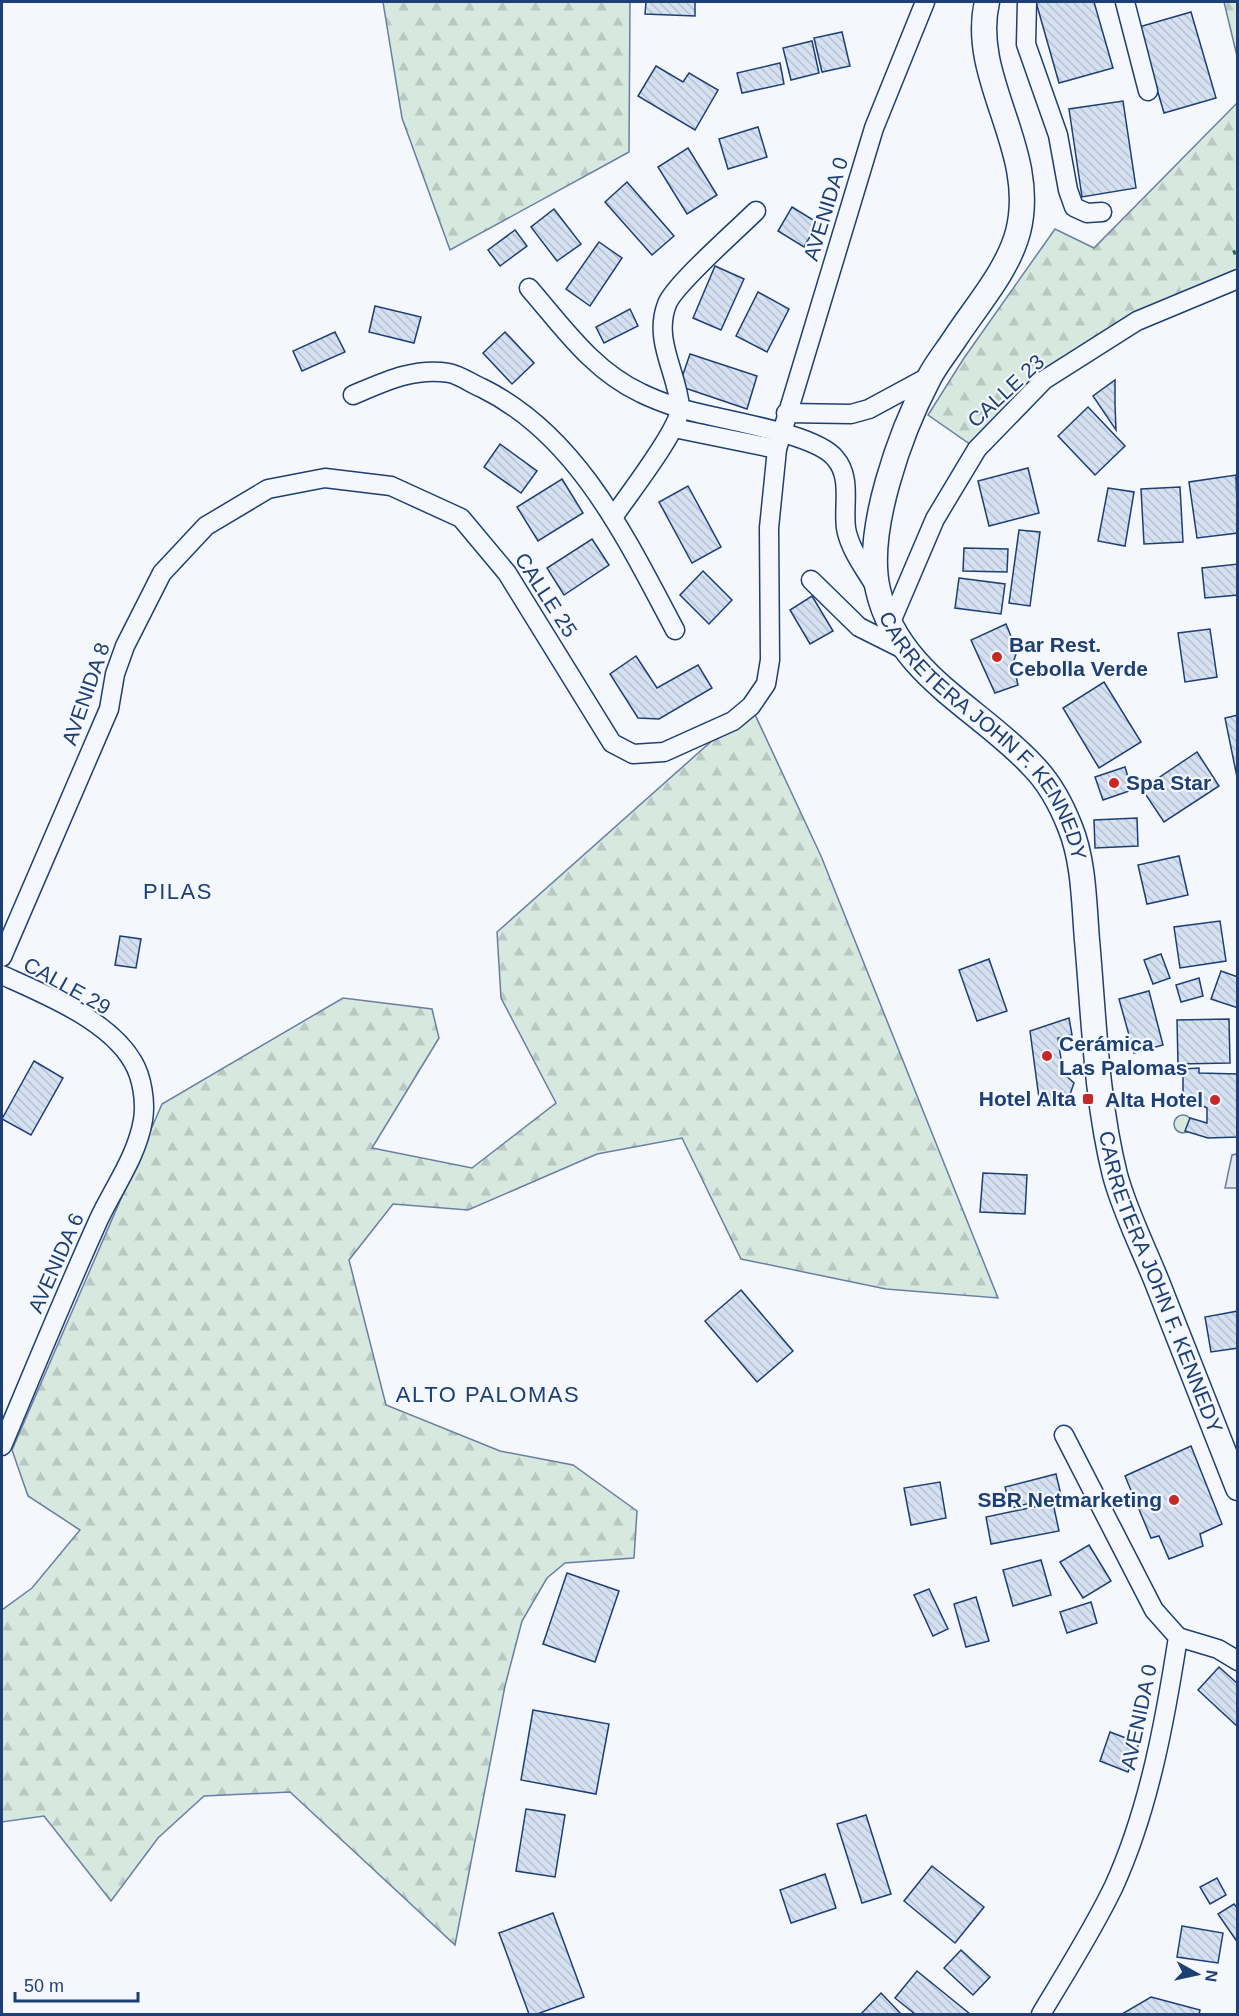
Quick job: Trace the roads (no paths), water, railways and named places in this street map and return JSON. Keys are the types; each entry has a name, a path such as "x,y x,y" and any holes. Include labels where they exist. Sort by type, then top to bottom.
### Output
{"main road":[{"name":"CARRETERA JOHN F. KENNEDY","path":"987,2 983,19 984,41 1003,114 1022,171 1023,207 1017,236 1006,261 930,376 900,443 882,506 876,560 878,591 907,651 939,687 1032,764 1055,793 1073,832 1082,885 1105,1119 1116,1178 1238,1488"}],"street":[{"name":"AVENIDA 0","path":"751,706 766,684 770,660 769,528 779,441 874,128 925,2"},
{"path":"1027,2 1026,44 1058,135 1074,207 1086,213 1102,212"},
{"path":"1125,2 1148,91"},
{"path":"614,516 674,428 680,408 664,349 662,324 667,302 756,211"},
{"name":"CALLE 23","path":"891,622 935,519 977,449 1044,380 1137,321 1238,279"},
{"path":"529,288 589,357 613,378 640,393 779,441"},
{"path":"353,395 406,373 450,373 495,395 520,412 562,450 614,516 675,630"},
{"path":"786,413 851,414 869,409 930,376"},
{"path":"674,428 822,447 834,456 843,469 846,530 878,591"},
{"name":"CALLE 25","path":"268,489 325,478 391,486 461,518 507,573 612,743 633,754 664,752 733,721 751,706"},
{"name":"AVENIDA 8","path":"2,957 110,709 115,674 125,646 162,573 206,526 268,489"},
{"path":"812,580 859,627 907,651"},
{"name":"CALLE 29","path":"2,975 44,994 86,1018 121,1046 134,1063 144,1098"},
{"name":"AVENIDA 6","path":"2,1446 100,1218 132,1156 143,1119 144,1098"},
{"path":"1064,1435 1154,1610 1178,1637 1218,1649 1238,1661"},
{"name":"AVENIDA 0","path":"1041,2014 1113,1886 1139,1819 1169,1697 1178,1637"}],"place":[{"name":"Bar Rest. Cebolla Verde","path":"997,657"},
{"name":"Spa Star","path":"1114,783"},
{"name":"Cerámica Las Palomas","path":"1047,1056"},
{"name":"Hotel Alta","path":"1088,1099"},
{"name":"Alta Hotel","path":"1215,1100"},
{"name":"SBR Netmarketing","path":"1174,1500"}],"district":[{"name":"PILAS","path":"178,891"},
{"name":"ALTO PALOMAS","path":"488,1394"}]}
